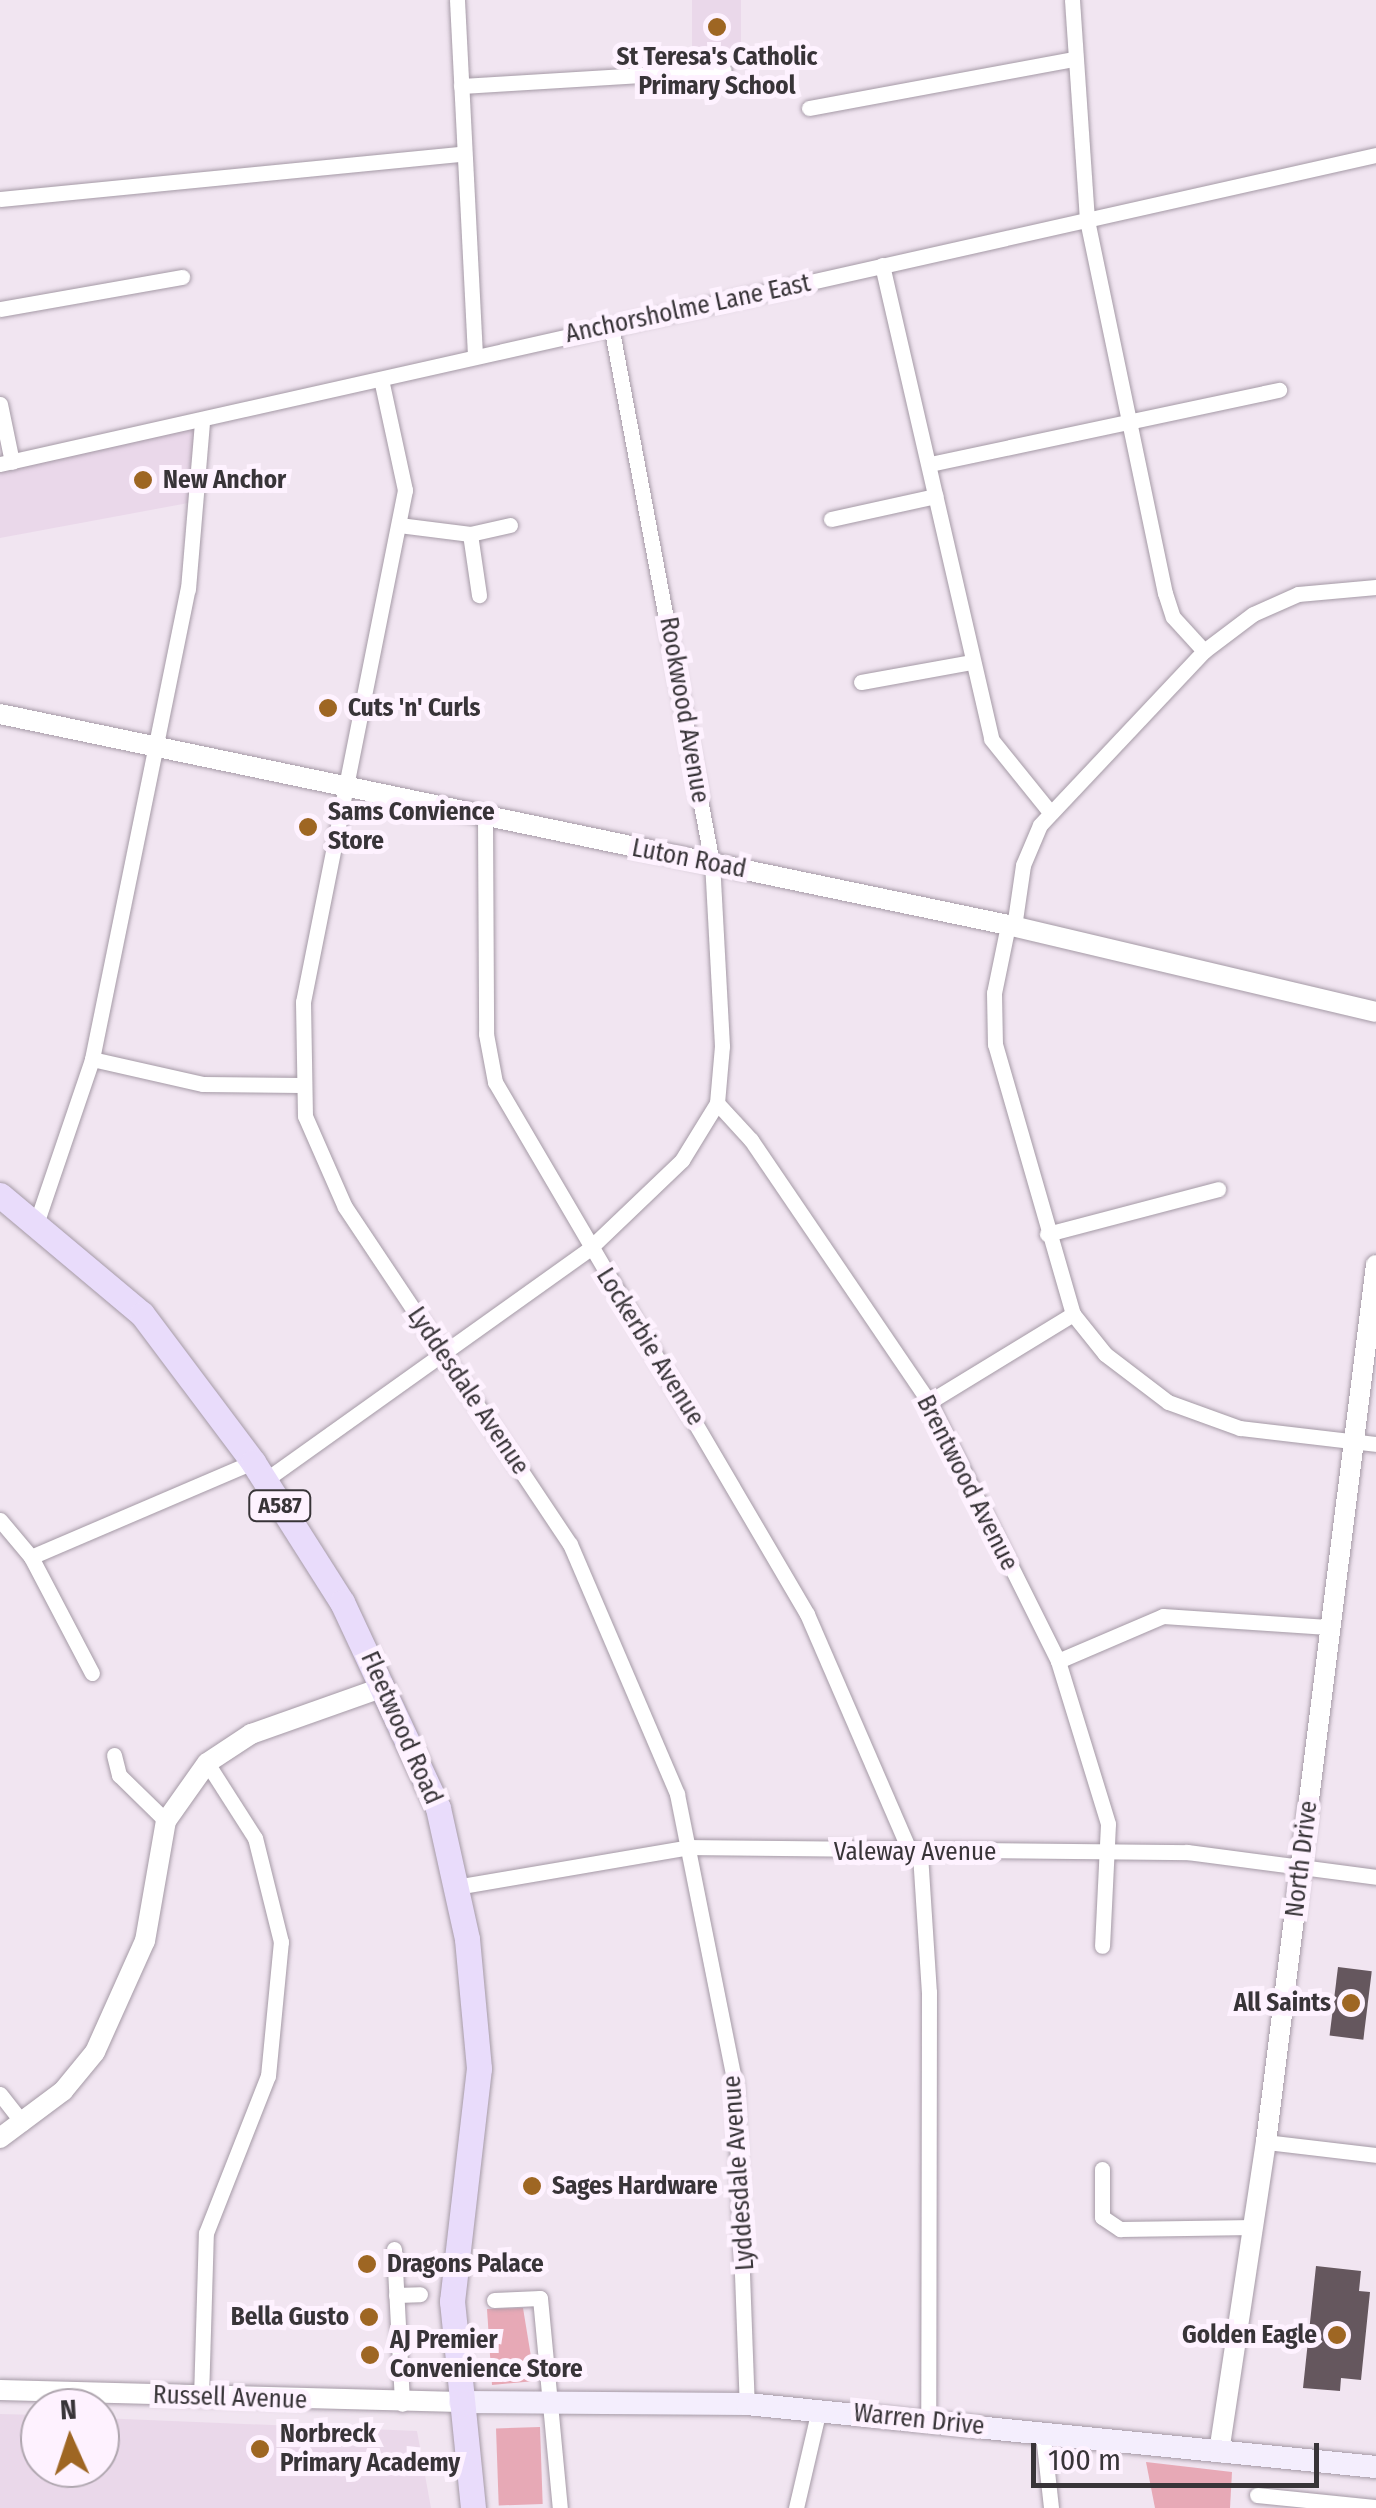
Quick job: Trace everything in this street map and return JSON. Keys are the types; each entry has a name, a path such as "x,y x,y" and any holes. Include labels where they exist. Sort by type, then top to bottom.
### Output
{"main road":[{"name":"Fleetwood Road","path":"0,1195 36,1221 142,1314 258,1471 342,1602 438,1808 456,1887 479,2068 454,2258 460,2402 473,2508"},
{"name":"Warren Drive","path":"460,2402 551,2399 746,2404 1376,2467"}],"street":[{"path":"457,0 475,356"},
{"path":"1072,0 1073,59 1088,220 1128,420 1165,593 1173,617 1204,651"},
{"path":"808,108 1073,59"},
{"path":"461,86 724,70"},
{"path":"0,199 462,154"},
{"name":"Anchorsholme Lane East","path":"6,463 1376,156"},
{"path":"882,265 991,739 1050,812"},
{"path":"0,309 182,277"},
{"name":"Rookwood Avenue","path":"31,1557 258,1471 444,1354 589,1250 682,1160 716,1102 722,1046 712,863 612,326"},
{"name":"Lyddesdale Avenue","path":"381,379 403,470 399,525 303,1002 301,1085 330,1182 570,1544 692,1847 735,2083 746,2404"},
{"path":"930,464 1279,390"},
{"path":"0,404 6,463"},
{"path":"36,1221 92,1060 188,590 202,420"},
{"path":"832,519 936,496"},
{"path":"399,525 470,534 510,525"},
{"path":"470,534 479,596"},
{"path":"1366,1442 1240,1428 1168,1402 1106,1354 1073,1314 1048,1234 994,1044 994,993 1023,865 1050,812 1204,651 1253,614 1298,594 1376,587"},
{"path":"860,682 972,662"},
{"name":"Luton Road","path":"0,714 157,743 485,818 1011,926 1376,1012"},
{"name":"Lockerbie Avenue","path":"485,818 486,1034 495,1082 589,1250 807,1614 916,1854 929,1992 928,2420"},
{"path":"92,1060 203,1084 301,1085"},
{"name":"Brentwood Avenue","path":"716,1102 751,1140 929,1402 1058,1661 1108,1824 1102,1946"},
{"path":"1048,1234 1218,1189"},
{"name":"North Drive","path":"1219,2452 1266,2142 1328,1627 1366,1442 1376,1265"},
{"path":"929,1402 1073,1314"},
{"path":"0,1520 31,1557 92,1673"},
{"path":"1058,1661 1163,1616 1328,1627"},
{"path":"0,2138 23,2123 95,2052 145,1940 166,1822 206,1764 251,1734 384,1687"},
{"path":"114,1756 119,1776 166,1822"},
{"path":"201,2398 206,2232 268,2076 281,1942 254,1838 206,1764"},
{"name":"Valeway Avenue","path":"456,1887 692,1847 916,1854 1107,1851 1302,1866 1376,1876"},
{"path":"0,2094 23,2123"},
{"path":"1266,2142 1376,2154"},
{"path":"1102,2168 1102,2218 1120,2229 1254,2228"},
{"path":"394,2249 402,2404"},
{"path":"396,2295 420,2294"},
{"path":"494,2300 540,2298 560,2508"},
{"name":"Russell Avenue","path":"0,2390 402,2404 460,2402"},
{"path":"796,2508 819,2410"},
{"path":"1044,2435 1051,2508"},
{"path":"1257,2495 1376,2506"}],"shaded area":[{"name":"St Teresa's Catholic Primary School","path":"692,0 741,0 741,58 692,58"},
{"path":"202,421 199,501 0,538 0,464"},
{"path":"523,2308 535,2381 492,2385 487,2309"},
{"name":"Norbreck Primary Academy","path":"0,2414 20,2414 20,2488 120,2488 120,2419 417,2431 431,2508 0,2508"},
{"path":"540,2427 543,2504 499,2505 496,2429"},
{"path":"1146,2462 1232,2472 1230,2508 1155,2508"}],"building":[{"name":"All Saints","path":"1338,1967 1372,1971 1363,2040 1330,2035"},
{"name":"Golden Eagle","path":"1316,2266 1361,2271 1359,2291 1370,2292 1361,2380 1341,2378 1340,2391 1303,2388"}],"place":[{"name":"St Teresa's Catholic Primary School","path":"717,27"},
{"name":"New Anchor","path":"143,480"},
{"name":"Cuts 'n' Curls","path":"328,708"},
{"name":"Sams Convience Store","path":"308,827"},
{"name":"All Saints","path":"1351,2003"},
{"name":"Sages Hardware","path":"532,2186"},
{"name":"Dragons Palace","path":"367,2264"},
{"name":"Bella Gusto","path":"369,2317"},
{"name":"Golden Eagle","path":"1337,2335"},
{"name":"AJ Premier Convenience Store","path":"370,2355"},
{"name":"Norbreck Primary Academy","path":"260,2449"}]}
